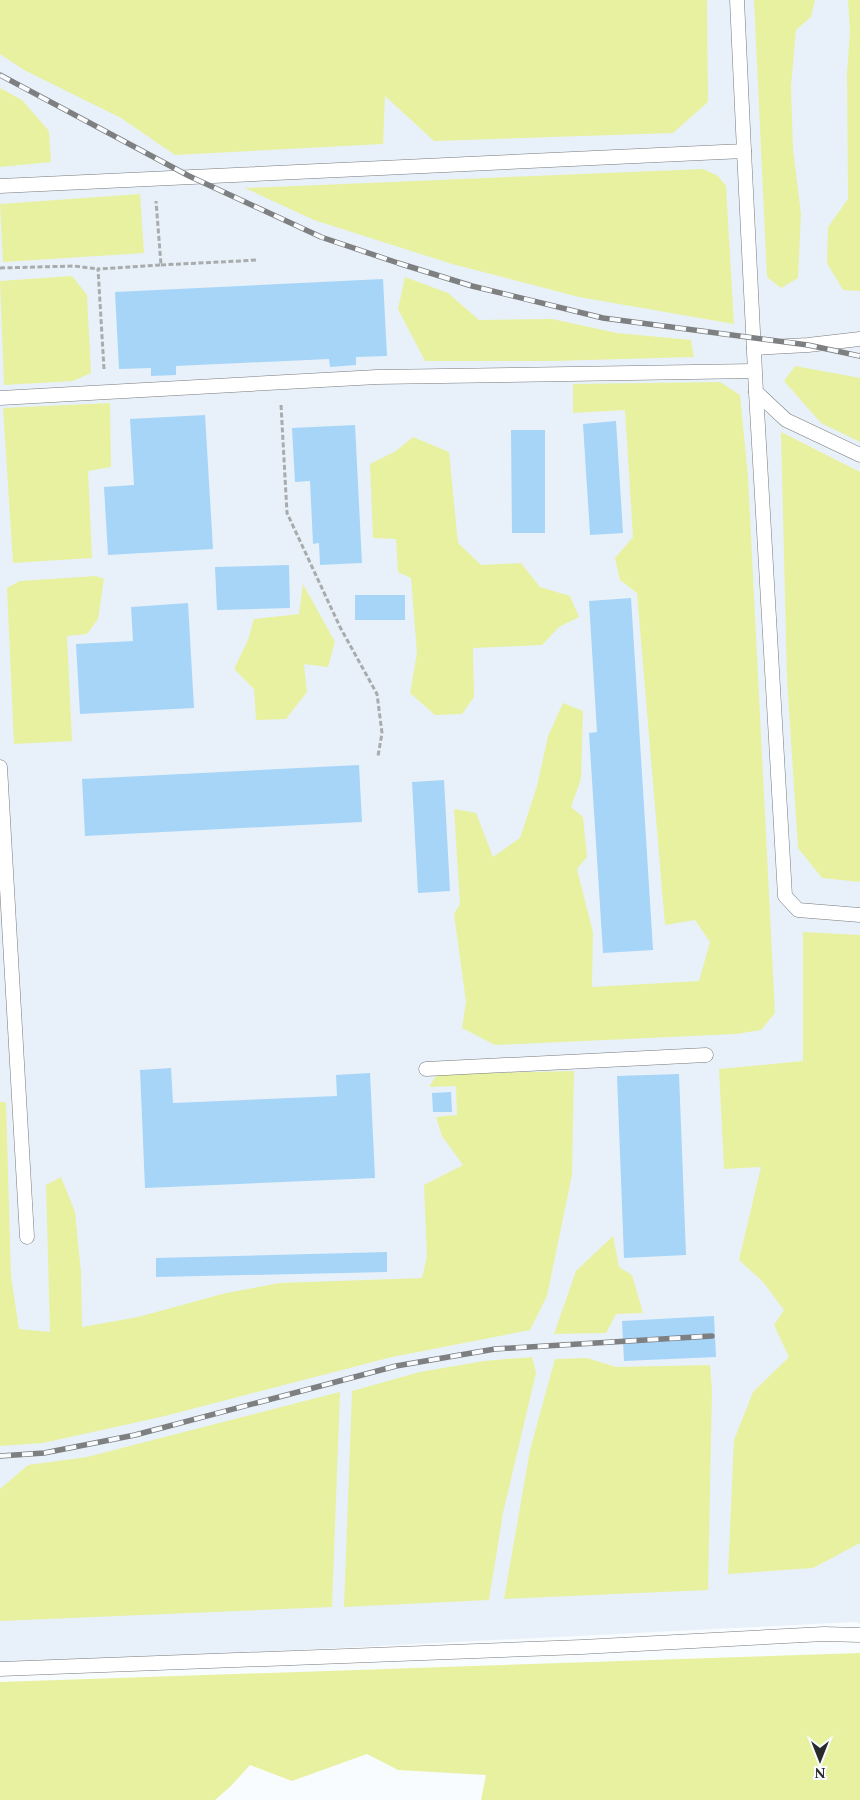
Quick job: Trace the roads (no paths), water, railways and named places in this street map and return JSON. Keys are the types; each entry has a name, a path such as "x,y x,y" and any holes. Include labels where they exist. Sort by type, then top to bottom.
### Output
{"lane":[{"path":"737,0 754,371 785,896 798,910 860,915"},
{"path":"0,186 744,151"},
{"path":"754,348 808,345 860,339"},
{"path":"0,398 412,376 754,371"},
{"path":"756,392 786,420 860,455"},
{"path":"0,767 5,966 27,1237"},
{"path":"426,1069 706,1055"},
{"path":"0,1668 582,1647 824,1634 860,1635"}],"railway":[{"path":"0,75 189,176 321,237 398,263 472,286 603,318 808,345 860,356"},
{"path":"0,1456 44,1453 135,1435 396,1366 495,1349 712,1336"}]}
